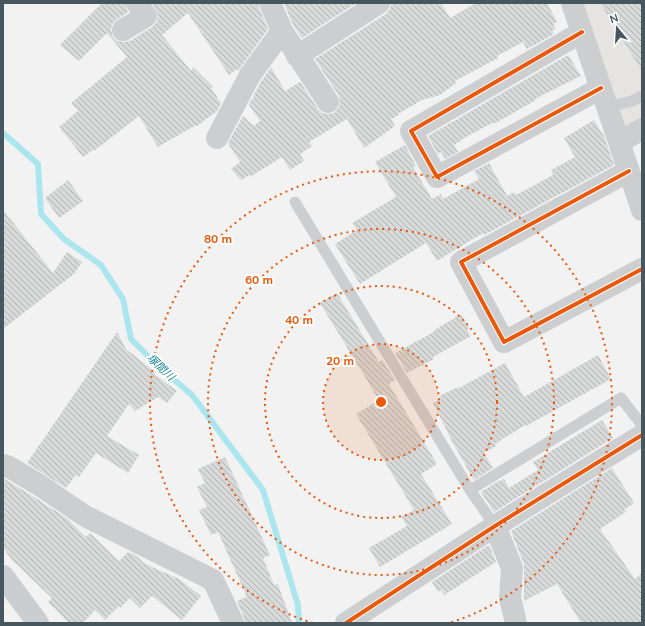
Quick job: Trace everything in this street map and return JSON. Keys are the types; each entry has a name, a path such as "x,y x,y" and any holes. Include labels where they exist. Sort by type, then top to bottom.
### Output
{"street":[{"path":"123,30 146,16 137,3"},
{"path":"270,3 282,31 328,102"},
{"path":"297,56 379,3"},
{"path":"572,3 641,203"},
{"path":"216,138 250,75 282,31"},
{"path":"582,32 411,131 437,177 604,97"},
{"path":"620,142 642,129"},
{"path":"629,171 460,262 504,342 642,269"},
{"path":"346,623 495,526 642,435"},
{"path":"3,465 41,486 86,516 213,580 233,623"},
{"path":"495,526 512,568 510,598 516,623"},
{"path":"3,576 38,623"}],"lane":[{"path":"604,97 632,101 642,96"},
{"path":"295,202 470,490 495,526"},
{"path":"470,490 621,398 642,425"}],"shaded area":[{"path":"582,3 642,3 642,121 626,131"}],"building":[{"path":"102,3 125,3 128,12 112,24 111,30 113,37 117,41 123,42 130,41 152,27 157,22 158,15 152,3 258,3 268,29 238,71 237,69 229,75 188,13 162,35 191,71 193,67 213,87 211,88 221,103 217,111 197,126 196,125 158,147 139,116 94,151 93,150 83,157 59,127 78,111 71,103 127,57 107,33 79,61 60,45"},
{"path":"284,3 356,3 302,38 293,25"},
{"path":"391,3 441,3 450,18 476,3 547,3 557,22 553,24 556,29 552,31 554,34 527,49 523,42 497,56 498,58 455,81 456,83 440,95 422,100 398,114 399,115 391,119 395,126 364,148 347,119 309,142 312,146 300,154 304,161 290,170 282,157 250,177 250,175 241,180 231,169 240,162 228,143 243,116 254,126 260,121 249,105 271,67 285,91 300,82 322,113 334,113 339,107 339,96 315,59 386,14 390,9"},
{"path":"600,3 642,3 642,71"},
{"path":"568,55 581,76 535,99 536,100 496,123 492,123 468,136 454,145 458,152 445,159 441,152 438,154 428,136"},
{"path":"594,120 604,136 614,165 484,235 483,233 437,261 426,243 360,284 335,244 357,230 352,223 396,197 375,162 405,145 416,166 413,167 432,199 441,194 443,199 479,179 474,171 489,163 507,196 514,192 516,195 553,175 551,170 575,157 564,138"},
{"path":"68,180 83,201 59,218 45,198"},
{"path":"3,210 53,273 67,252 82,262 74,274 3,329"},
{"path":"337,293 379,362 382,359 395,380 389,384 437,464 421,474 452,524 380,567 369,548 407,526 401,517 414,510 356,414 379,400 320,303"},
{"path":"461,314 469,328 467,330 471,336 433,357 434,359 407,373 395,353 434,332 433,331"},
{"path":"117,332 126,349 155,372 154,374 177,391 167,403 158,397 135,411 129,404 107,436 139,455 128,473 96,453 79,477 76,475 66,488 27,463"},
{"path":"598,355 611,379 526,426 525,425 495,444 496,446 484,453 493,468 474,480 454,445 433,403 441,399 439,396 458,387 459,388 505,363 524,397"},
{"path":"602,420 613,438 494,512 481,492 504,479 509,488 538,470 533,462"},
{"path":"225,457 270,555 263,558 274,585 278,584 292,623 245,623 237,601 247,597 218,532 211,535 199,510 207,507 197,487 205,483 198,469"},
{"path":"612,468 634,503 624,510 626,512 600,529 635,579 642,573 642,623 581,623 557,584 524,601 524,564 511,531"},
{"path":"3,478 68,519 86,537 90,533 119,561 128,552 135,555 145,564 179,579 201,596 182,620 152,596 140,608 130,598 120,608 119,606 105,620 95,610 83,623 69,623 48,602 52,598 11,559 3,547"},
{"path":"489,545 496,562 444,595 442,590 438,592 432,582"}],"waterway":[{"name":"塚間川","path":"3,133 38,164 41,214 64,239 101,265 123,299 131,339 156,364 192,395 263,490 298,605 299,623"}],"cycle path":[{"path":"582,32 411,131 437,177 601,88"},
{"path":"629,171 461,262 504,342 642,269"},
{"path":"346,623 495,526 642,435"}]}
